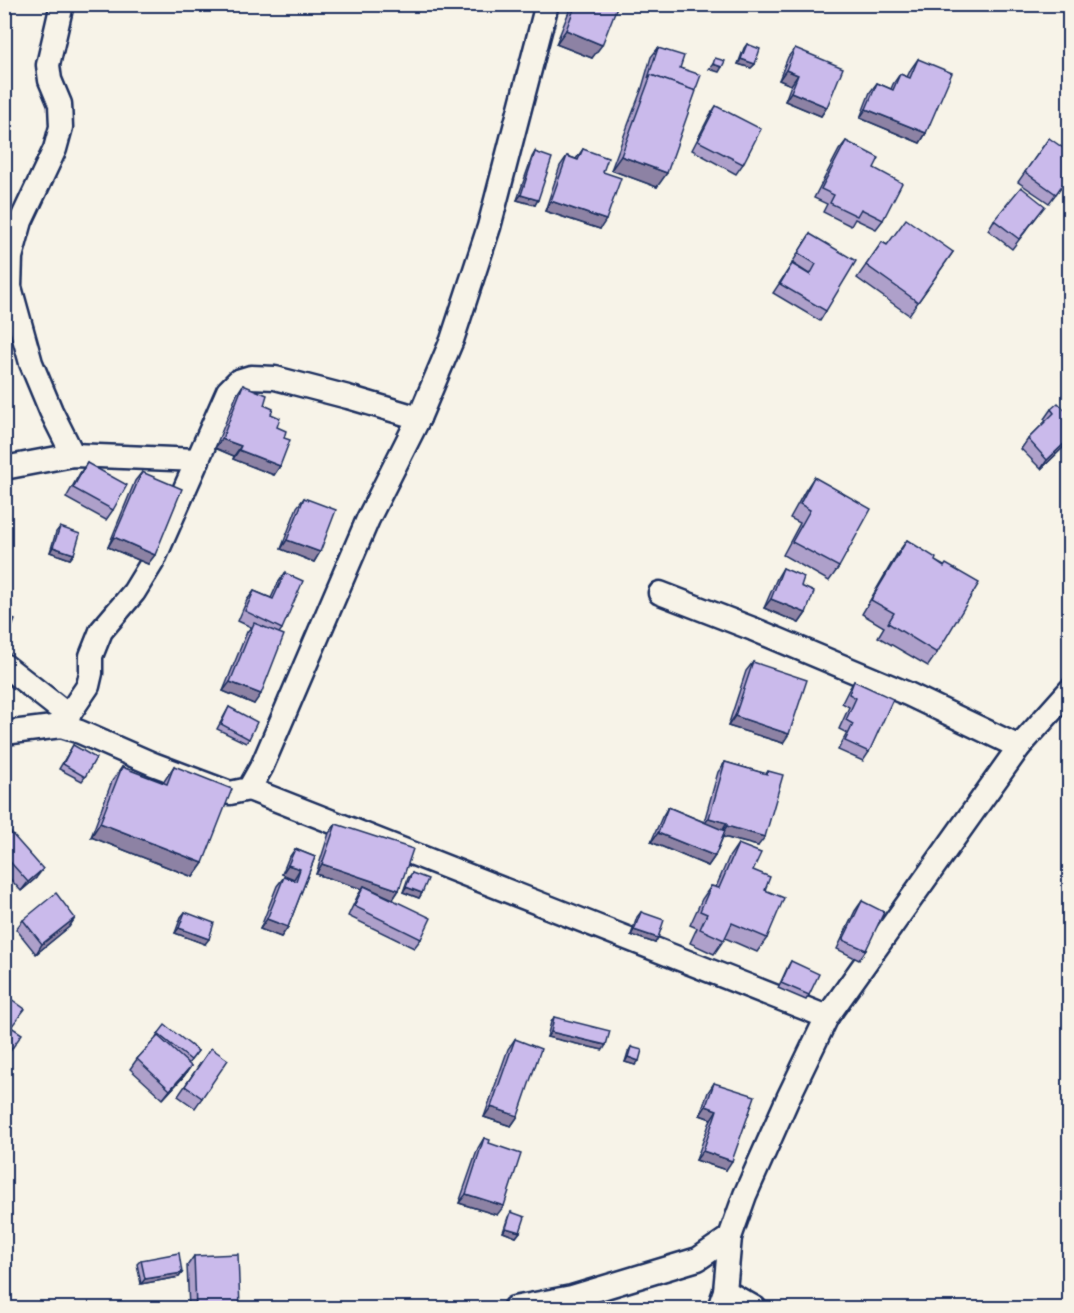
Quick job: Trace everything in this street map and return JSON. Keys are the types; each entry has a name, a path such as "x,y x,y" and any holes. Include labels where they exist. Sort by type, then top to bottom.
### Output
{"street":[{"path":"62,4 48,65 50,80 60,104 61,127 55,149 21,221 11,257 10,286 31,363 73,455"},
{"path":"249,789 262,766 368,519 419,418 452,340 489,227 547,4"},
{"path":"4,732 65,721 88,686 91,656 101,631 134,592 153,561 228,391 238,381 251,377 275,378 419,418"},
{"path":"4,468 73,455 198,460"},
{"path":"660,593 908,694 1019,747"},
{"path":"4,665 80,732 153,764 231,793 249,789 827,1017"},
{"path":"755,1308 722,1300 730,1237 745,1195 827,1017 1019,747 1070,690"},
{"path":"514,1308 572,1297 698,1259 730,1237"}],"building":[{"path":"576,4 618,4 602,45 566,30"},
{"path":"747,44 760,49 755,64 741,59"},
{"path":"658,48 684,56 680,68 701,75 695,91 651,75 648,78"},
{"path":"795,48 843,68 827,107 791,92 798,75 786,70"},
{"path":"715,58 725,61 722,67 713,64"},
{"path":"918,59 952,73 926,133 866,109 877,83 893,90 900,74 910,78"},
{"path":"651,75 696,91 667,173 621,156"},
{"path":"716,106 761,129 743,164 698,141"},
{"path":"1049,138 1070,153 1070,174 1056,194 1025,172"},
{"path":"846,141 879,158 874,168 902,183 883,220 861,209 857,216 830,203 834,195 821,189"},
{"path":"583,149 608,158 603,172 621,178 606,220 551,201 567,156 578,160"},
{"path":"535,152 552,158 538,200 521,195"},
{"path":"1021,187 1045,206 1019,239 994,220"},
{"path":"906,219 953,252 918,302 866,265 882,242 887,245"},
{"path":"810,234 856,261 826,311 780,284 792,264 810,275 816,264 798,253"},
{"path":"243,385 267,395 264,405 273,409 271,414 280,418 277,427 286,431 284,438 290,440 280,466 239,450 241,446 222,439"},
{"path":"1058,403 1070,415 1070,438 1047,460 1028,439 1054,413 1051,409"},
{"path":"87,463 127,485 113,510 73,488"},
{"path":"142,472 182,489 155,555 114,537"},
{"path":"814,477 871,509 839,567 792,542 810,510 800,504"},
{"path":"304,498 336,510 320,552 287,540"},
{"path":"60,527 80,534 74,554 53,547"},
{"path":"907,540 936,558 935,561 944,567 946,564 979,583 937,653 888,623 894,613 871,600"},
{"path":"783,568 804,577 801,586 814,592 806,613 771,599"},
{"path":"285,573 303,581 282,629 245,611 254,591 273,599"},
{"path":"4,616 15,620 4,647"},
{"path":"254,623 284,635 261,694 230,682"},
{"path":"753,662 807,680 789,734 735,716"},
{"path":"854,681 893,699 869,752 845,741 853,724 846,720 856,698 849,694"},
{"path":"229,707 257,722 249,739 221,724"},
{"path":"73,745 96,758 85,777 63,764"},
{"path":"725,762 767,774 768,771 783,775 765,837 709,818"},
{"path":"174,766 232,789 203,863 100,823 122,767 167,784"},
{"path":"668,807 725,831 715,856 658,833"},
{"path":"336,824 413,849 399,890 322,864"},
{"path":"4,825 43,869 28,882 4,855"},
{"path":"738,844 761,853 753,870 770,877 765,890 784,898 767,938 732,923 724,940 700,929 707,914 700,911 711,886 719,888"},
{"path":"295,849 315,857 288,927 267,919 284,877 296,881 300,869 288,865"},
{"path":"412,873 428,879 422,893 406,887"},
{"path":"364,886 431,918 421,939 354,906"},
{"path":"56,893 75,918 42,944 23,920"},
{"path":"862,901 884,912 866,950 843,940"},
{"path":"185,912 214,923 209,939 179,928"},
{"path":"641,912 664,920 658,938 634,930"},
{"path":"791,961 819,974 809,995 781,983"},
{"path":"4,994 25,1009 11,1027 22,1034 4,1060"},
{"path":"554,1017 610,1031 606,1045 551,1032"},
{"path":"165,1025 198,1051 191,1060 158,1034"},
{"path":"158,1036 191,1066 170,1090 137,1059"},
{"path":"515,1039 541,1049 518,1116 491,1107"},
{"path":"631,1047 642,1050 639,1061 628,1057"},
{"path":"211,1048 228,1060 202,1098 185,1086"},
{"path":"714,1083 755,1096 732,1161 703,1151 717,1110 706,1106"},
{"path":"484,1138 490,1140 489,1143 521,1154 504,1206 466,1194"},
{"path":"511,1212 525,1217 520,1232 506,1228"},
{"path":"179,1253 182,1273 145,1279 141,1260"},
{"path":"238,1254 240,1308 196,1308 194,1256"}]}
